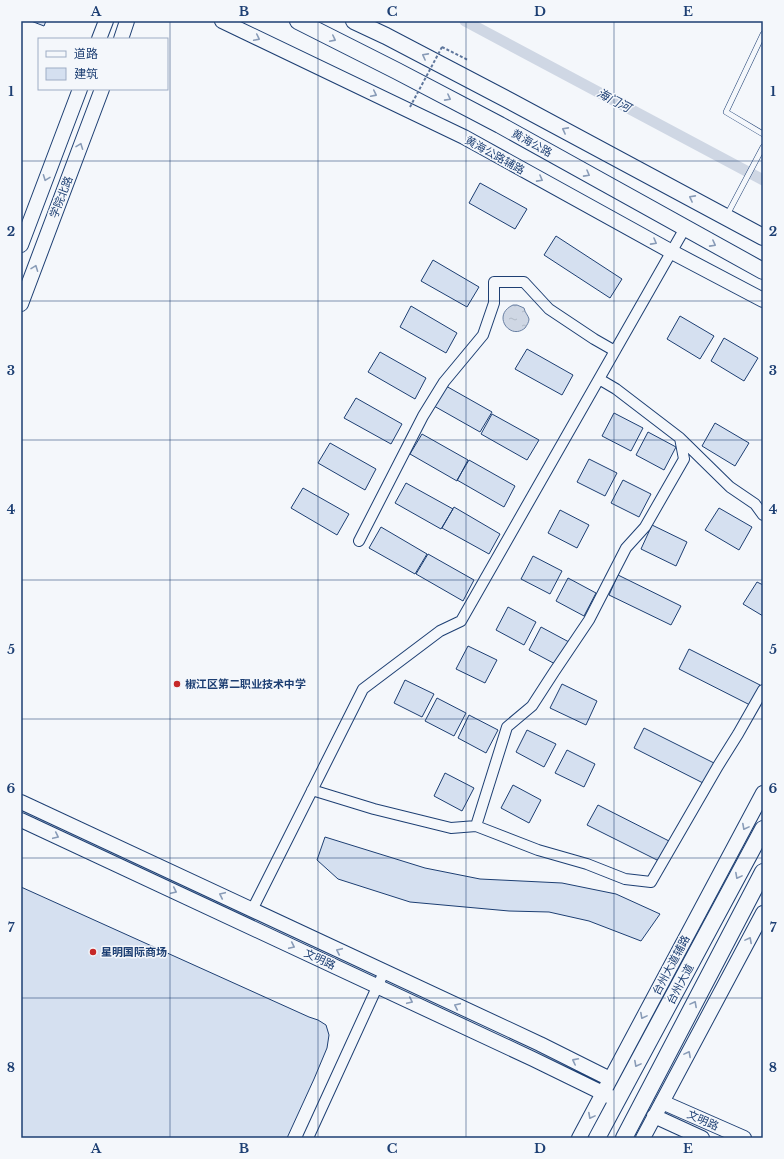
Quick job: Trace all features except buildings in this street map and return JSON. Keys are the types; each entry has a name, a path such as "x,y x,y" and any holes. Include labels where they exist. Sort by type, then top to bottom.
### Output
{"main road":[{"path":"99,38 106,21"},
{"path":"121,38 127,21"},
{"name":"黄海公路辅路","path":"222,21 464,137 672,252 763,300"},
{"name":"黄海公路","path":"298,21 500,125 763,271"},
{"path":"354,21 386,36 496,94 763,237"},
{"name":"学院北路","path":"22,237 80,90"},
{"name":"学院北路","path":"21,304 102,90"},
{"name":"台州大道辅路","path":"579,1138 763,793"},
{"name":"文明路","path":"21,802 540,1044 610,1079"},
{"name":"文明路","path":"21,820 378,986 618,1100"},
{"name":"台州大道","path":"597,1138 763,829"},
{"name":"台州大道","path":"624,1138 763,872"},
{"path":"643,1138 763,913"},
{"path":"533,1059 541,1058 544,1055 544,1050 540,1044"},
{"name":"文明路","path":"662,1102 744,1138"},
{"name":"文明路","path":"654,1116 699,1137"},
{"path":"699,1137 693,1130 693,1123 697,1120 704,1120"}],"street":[{"path":"252,910 363,689 440,631 461,621 685,228"},
{"path":"359,541 423,416 444,382 483,335 494,303 494,282 524,282 549,309 615,351"},
{"path":"599,379 680,438 730,487 754,504 763,515"},
{"path":"476,826 507,727 532,706 589,620 626,548 645,527 684,460 680,438"},
{"path":"312,790 374,809 451,828 476,826 538,850 587,864 625,879 651,882 763,690"},
{"path":"308,1138 384,972"}],"lane":[{"path":"763,34 726,112 763,134"},
{"path":"726,217 763,147"}],"path":[{"path":"410,107 442,47 468,60"}],"water":[{"path":"513,305 524,308 529,319 525,328 519,331 509,329 503,320 503,315 507,309"}],"waterway":[{"name":"海门河","path":"465,21 763,180"}],"place":[{"name":"椒江区第二职业技术中学","path":"177,684"},
{"name":"星明国际商场","path":"93,952"}]}
